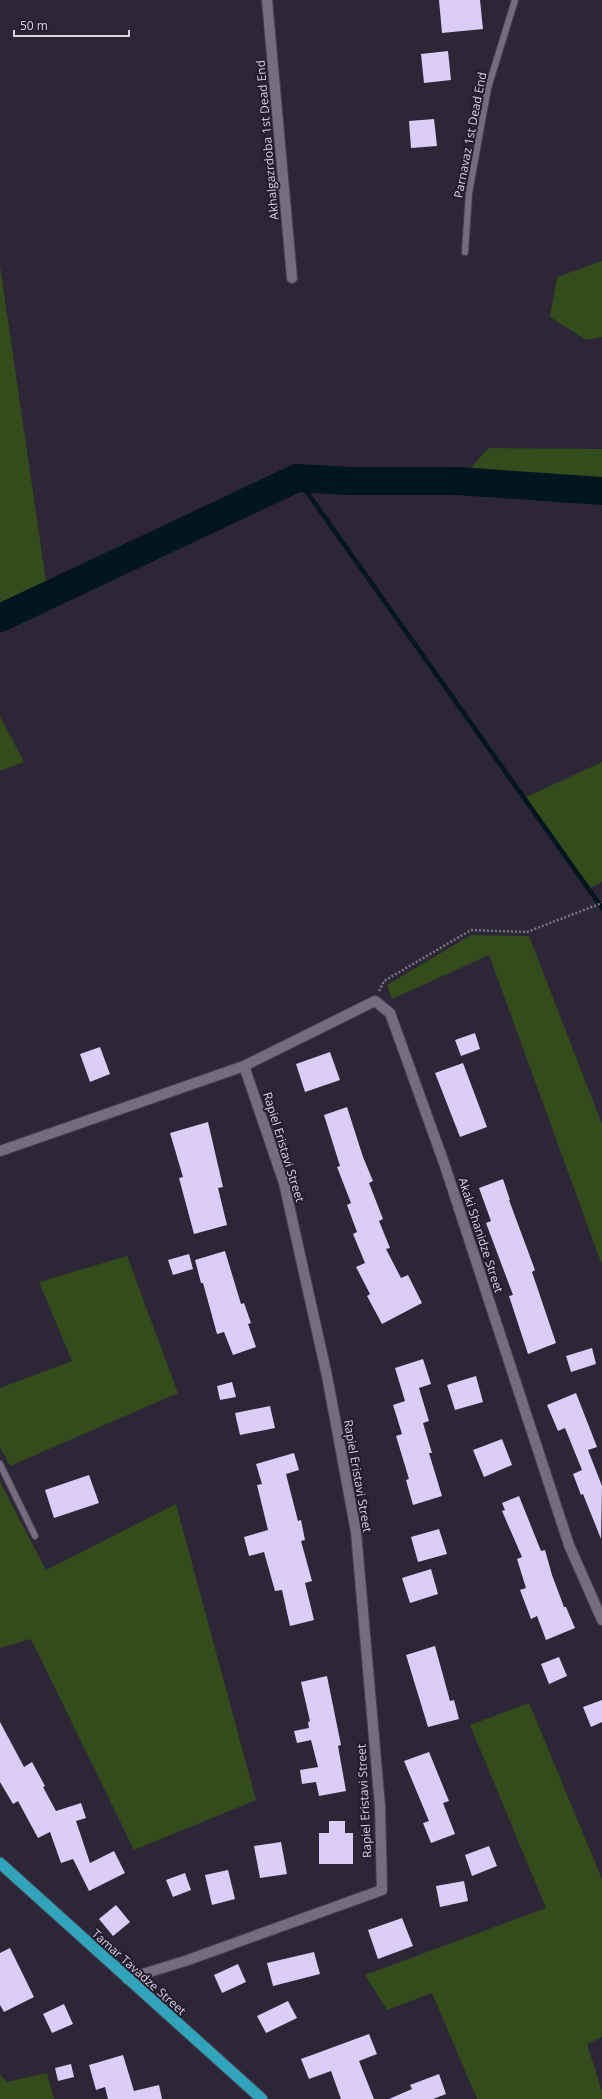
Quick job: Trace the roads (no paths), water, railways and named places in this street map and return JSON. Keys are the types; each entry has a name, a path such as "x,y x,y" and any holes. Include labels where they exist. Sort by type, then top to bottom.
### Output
{"highway":[{"name":"Tamar Tavadze Street","path":"0,1864 262,2099"}],"street":[{"name":"Akhalgazrdoba 1st Dead End","path":"267,0 292,278"},
{"name":"Akaki Shanidze Street","path":"244,1066 375,1001 390,1013 444,1163 569,1545 602,1620"},
{"path":"0,1151 244,1066"},
{"name":"Rapiel Eristavi Street","path":"127,1979 188,1960 382,1890 380,1806 356,1532 327,1376 284,1182 244,1066"}],"lane":[{"name":"Parnavaz 1st Dead End","path":"466,252 469,193 488,88 515,0"},
{"path":"0,1464 35,1536"}],"waterway":[{"path":"297,478 602,908"},
{"path":"0,618 297,478 349,481 458,481 602,491"}]}
